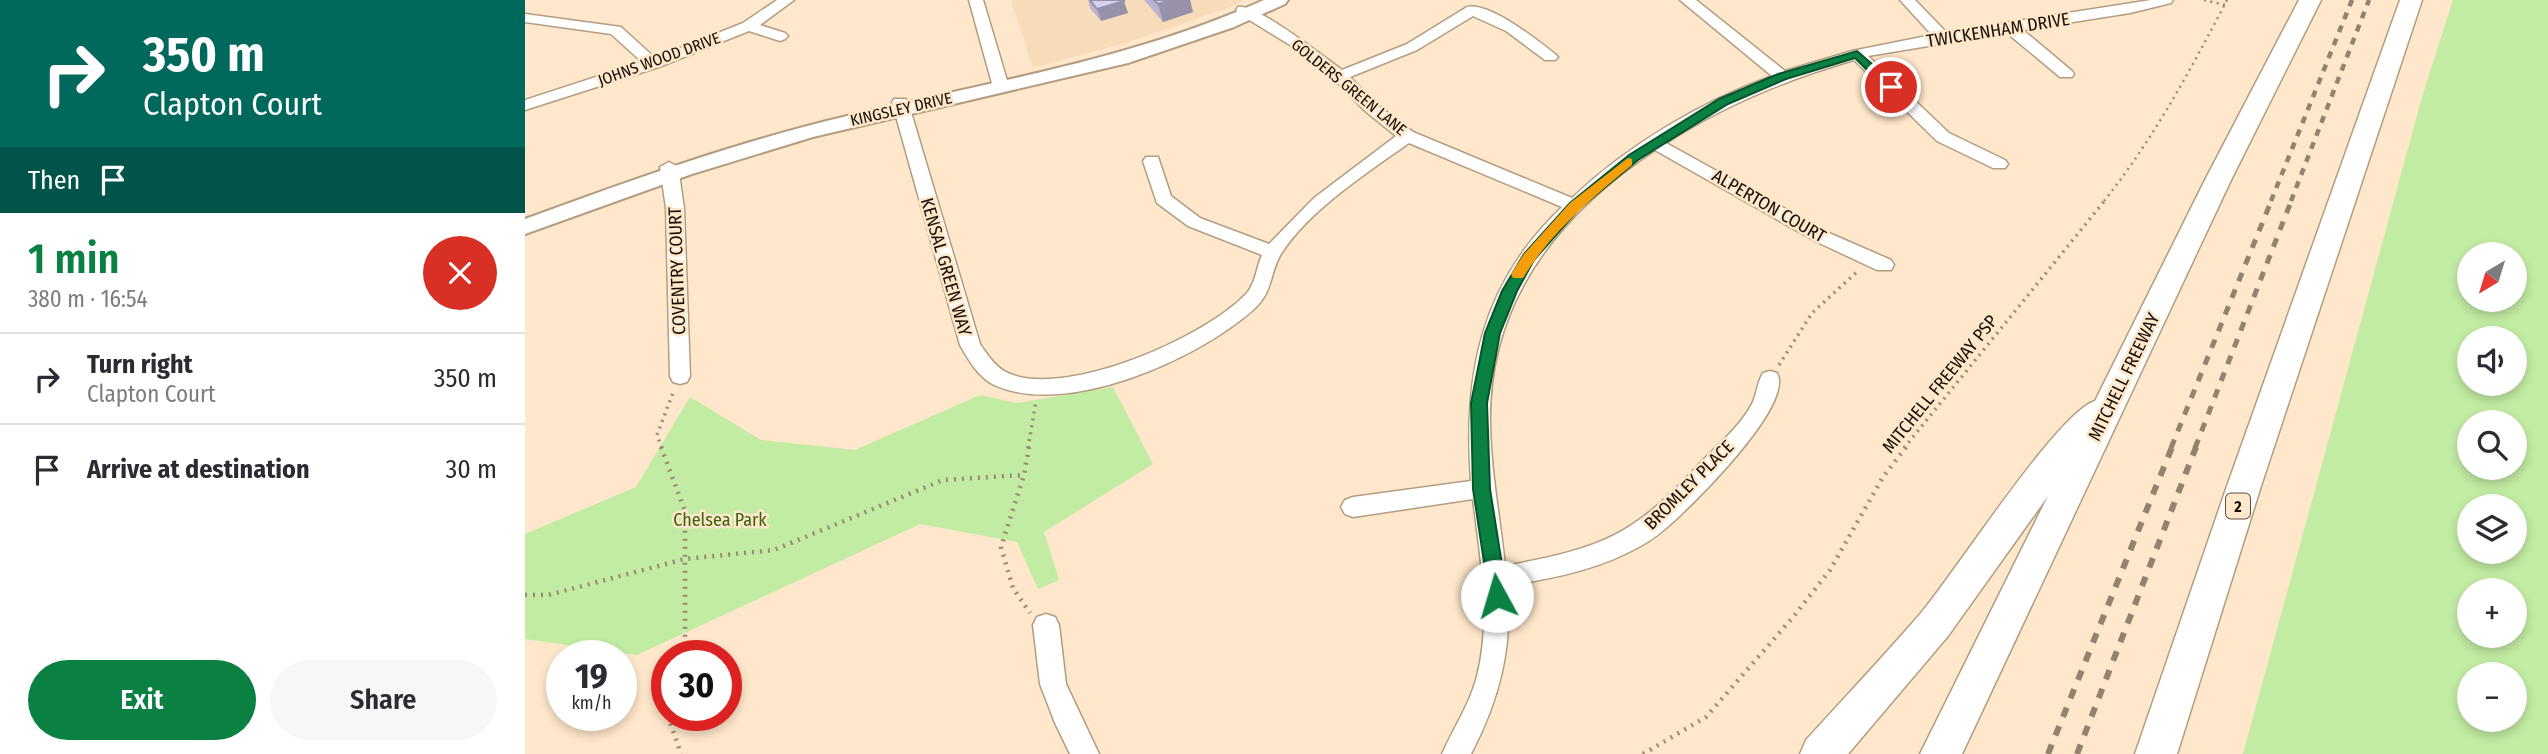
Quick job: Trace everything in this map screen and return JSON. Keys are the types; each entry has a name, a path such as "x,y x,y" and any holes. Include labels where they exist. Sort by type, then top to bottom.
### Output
{"highway":[{"name":"MITCHELL FREEWAY","path":"1941,754 2218,180 2310,0"},
{"name":"2","path":"2159,748 2244,486 2411,0"},
{"path":"1821,754 1935,624 2053,462 2123,381"}],"main road":[{"name":"KINGSLEY DRIVE","path":"525,219 669,171 900,106 1007,81 1133,57 1252,8 1279,0"},
{"name":"KINGSLEY DRIVE","path":"525,227 669,171"}],"street":[{"name":"JOHNS WOOD DRIVE","path":"525,105 653,64 748,26 787,0"},
{"path":"977,0 1007,81"},
{"path":"991,0 1007,81"},
{"path":"1687,0 1782,77"},
{"path":"1907,0 1943,38"},
{"path":"2080,0 2099,14"},
{"name":"TWICKENHAM DRIVE","path":"1456,754 1478,713 1493,663 1497,631 1496,578 1481,489 1479,403 1492,333 1510,291 1529,257 1574,206 1633,158 1655,144 1724,102 1782,77 1857,54 1943,38 2014,30 2166,0"},
{"name":"GOLDERS GREEN LANE","path":"1252,8 1340,76 1370,107 1407,136 1574,206"},
{"path":"1340,76 1412,47 1472,10 1511,28 1550,57"},
{"path":"525,18 616,30 653,64"},
{"path":"748,26 780,36"},
{"path":"2014,30 2066,74"},
{"path":"1857,54 1943,136 1999,164"},
{"name":"KENSAL GREEN WAY","path":"900,106 969,345 981,363 1002,380 1040,387 1075,384 1129,369 1168,354 1223,323 1259,292 1273,252 1323,197 1407,136"},
{"name":"ALPERTON COURT","path":"1655,144 1735,186 1822,237 1878,262"},
{"path":"1152,160 1163,199 1194,222 1273,252"},
{"name":"COVENTRY COURT","path":"669,171 675,208 680,376"},
{"name":"BROMLEY PLACE","path":"1496,578 1584,560 1634,538 1674,506 1752,422 1769,393 1770,379"},
{"path":"1353,507 1481,489"},
{"path":"1041,624 1053,684 1064,714 1085,754"}],"path":[{"path":"2204,0 2226,3"},
{"name":"MITCHELL FREEWAY PSP","path":"1643,754 1693,727 1712,712 1813,593 1830,570 1882,477 2121,180 2186,78 2226,3"},
{"path":"1770,379 1812,313 1878,262"},
{"path":"680,376 657,435 685,511 685,640"},
{"path":"1040,387 1024,475 1001,547 1013,588 1041,624"},
{"path":"525,596 548,595 685,559 773,550 943,480 1024,475"},
{"path":"673,731 681,754"}],"shaded area":[{"path":"1011,0 1243,0 1236,5 1129,42 1033,68"}],"green space":[{"path":"2453,0 2548,0 2548,754 2243,754 2422,97"},
{"name":"Chelsea Park","path":"1113,387 1153,464 1044,532 1059,580 1038,589 1017,542 920,524 669,640 651,640 651,649 637,655 637,640 546,642 525,639 525,534 636,487 690,397 761,440 855,450 980,395 1017,403"}],"building":[{"path":"1090,0 1123,0 1124,1 1097,9"},
{"path":"1154,0 1171,0 1158,4"}],"railway":[{"path":"2271,201 2352,0"},
{"path":"2291,201 2369,0"},
{"path":"2171,448 2272,199"},
{"path":"2195,448 2292,199"},
{"path":"2048,754 2172,447"},
{"path":"2077,754 2196,447"}],"slow traffic":[{"path":"1518,274 1529,257 1574,206 1628,162"}],"route":[{"path":"1497,596 1481,489 1479,403 1492,333 1518,274 1529,257 1574,206 1633,158 1702,113 1724,102 1782,77 1857,54 1891,87"}]}
